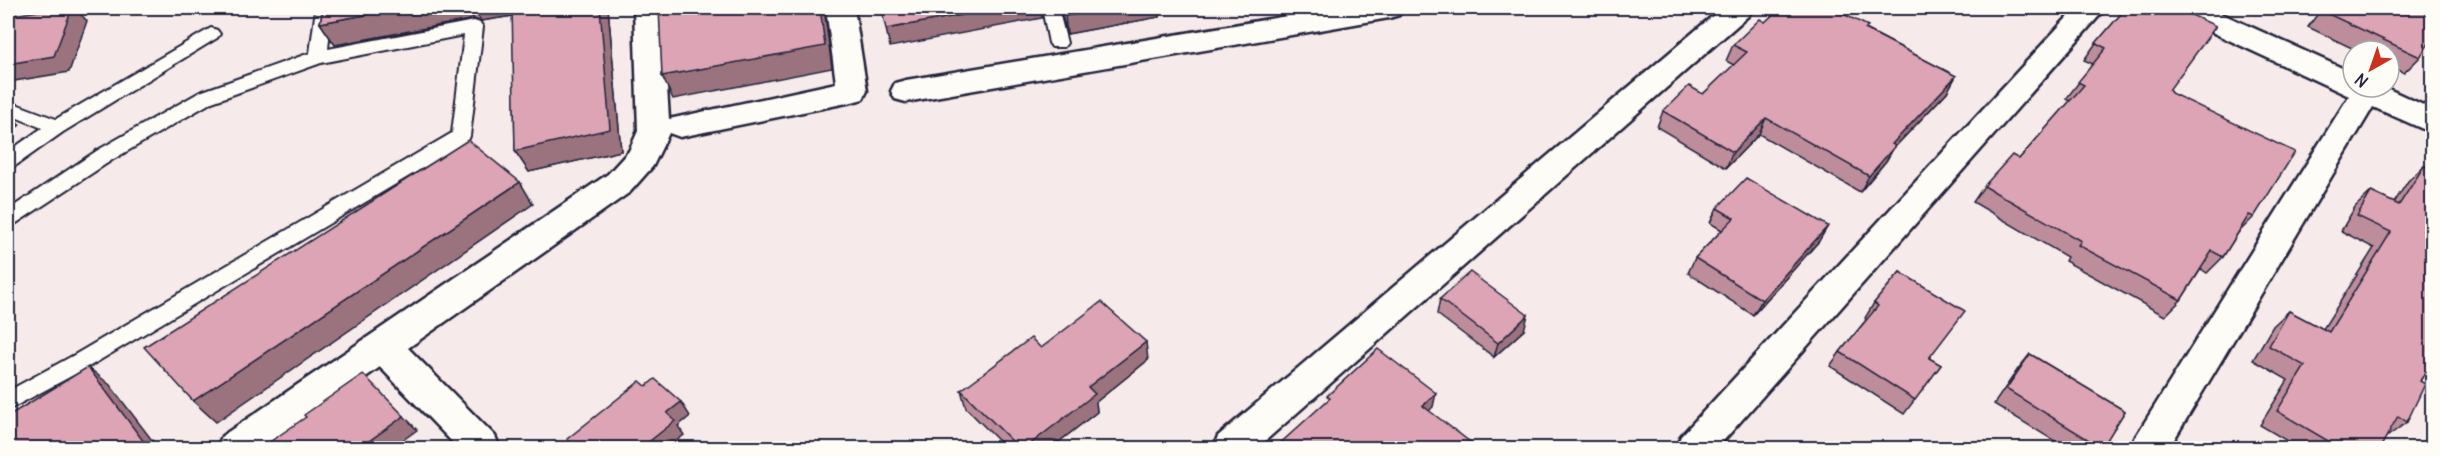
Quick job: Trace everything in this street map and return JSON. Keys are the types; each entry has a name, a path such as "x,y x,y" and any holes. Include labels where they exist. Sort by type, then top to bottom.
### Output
{"street":[{"path":"235,448 619,183 642,158 654,131 648,8"},
{"path":"680,126 852,91 840,8"},
{"path":"906,91 1389,8"},
{"path":"1231,448 1739,8"},
{"path":"1694,448 2092,8"},
{"path":"2185,8 2341,80"},
{"path":"2149,448 2353,99"},
{"path":"2383,99 2433,122"},
{"path":"383,346 482,448"}],"lane":[{"path":"318,57 324,8"},
{"path":"1050,8 1058,43"},
{"path":"8,219 105,155 206,97 318,57 474,27 461,136 8,402"},
{"path":"8,161 57,127 211,34"},
{"path":"8,107 57,127"}],"building":[{"path":"57,8 72,8 54,56 8,64 8,16"},
{"path":"323,8 405,8 320,23"},
{"path":"512,8 600,8 610,129 515,151"},
{"path":"659,8 820,8 825,46 662,76"},
{"path":"881,8 999,8 886,29"},
{"path":"1062,8 1110,8 1065,16"},
{"path":"1780,8 1831,8 1868,26 1865,29 1956,76 1892,144 1895,146 1869,176 1766,118 1733,152 1663,111 1689,86 1703,94 1747,52 1733,45 1760,19 1765,22"},
{"path":"2126,8 2176,8 2216,26 2169,90 2171,93 2295,152 2254,217 2249,215 2223,257 2212,251 2181,300 2078,245 2081,241 1984,186 2012,155 2019,159 2084,85 2078,82 2106,48 2096,43"},
{"path":"2325,8 2433,8 2433,37 2420,57 2401,48 2401,39 2382,39 2322,11"},
{"path":"468,140 520,182 193,401 144,347"},
{"path":"2424,166 2433,170 2433,359 2420,381 2425,384 2407,422 2398,416 2380,448 2340,448 2277,411 2305,366 2269,346 2289,311 2329,332 2391,232 2357,216 2371,192 2399,205"},
{"path":"1746,178 1828,226 1762,300 1695,258 1734,218 1717,208"},
{"path":"1470,272 1528,315 1498,343 1440,299"},
{"path":"1900,272 1965,311 1929,358 1941,365 1915,400 1840,352 1878,306 1874,303"},
{"path":"1101,302 1146,342 1088,387 1095,394 1025,448 1019,448 961,390 1031,338 1041,348"},
{"path":"1378,349 1436,393 1423,406 1478,448 1275,448 1330,398 1327,396"},
{"path":"2030,354 2125,411 2102,448 2006,389"},
{"path":"88,367 144,442 134,448 8,448 8,416"},
{"path":"363,374 404,416 359,448 261,448 306,417 304,415"},
{"path":"655,379 681,402 667,413 675,421 641,448 577,448 567,439 640,381 646,386"}]}
